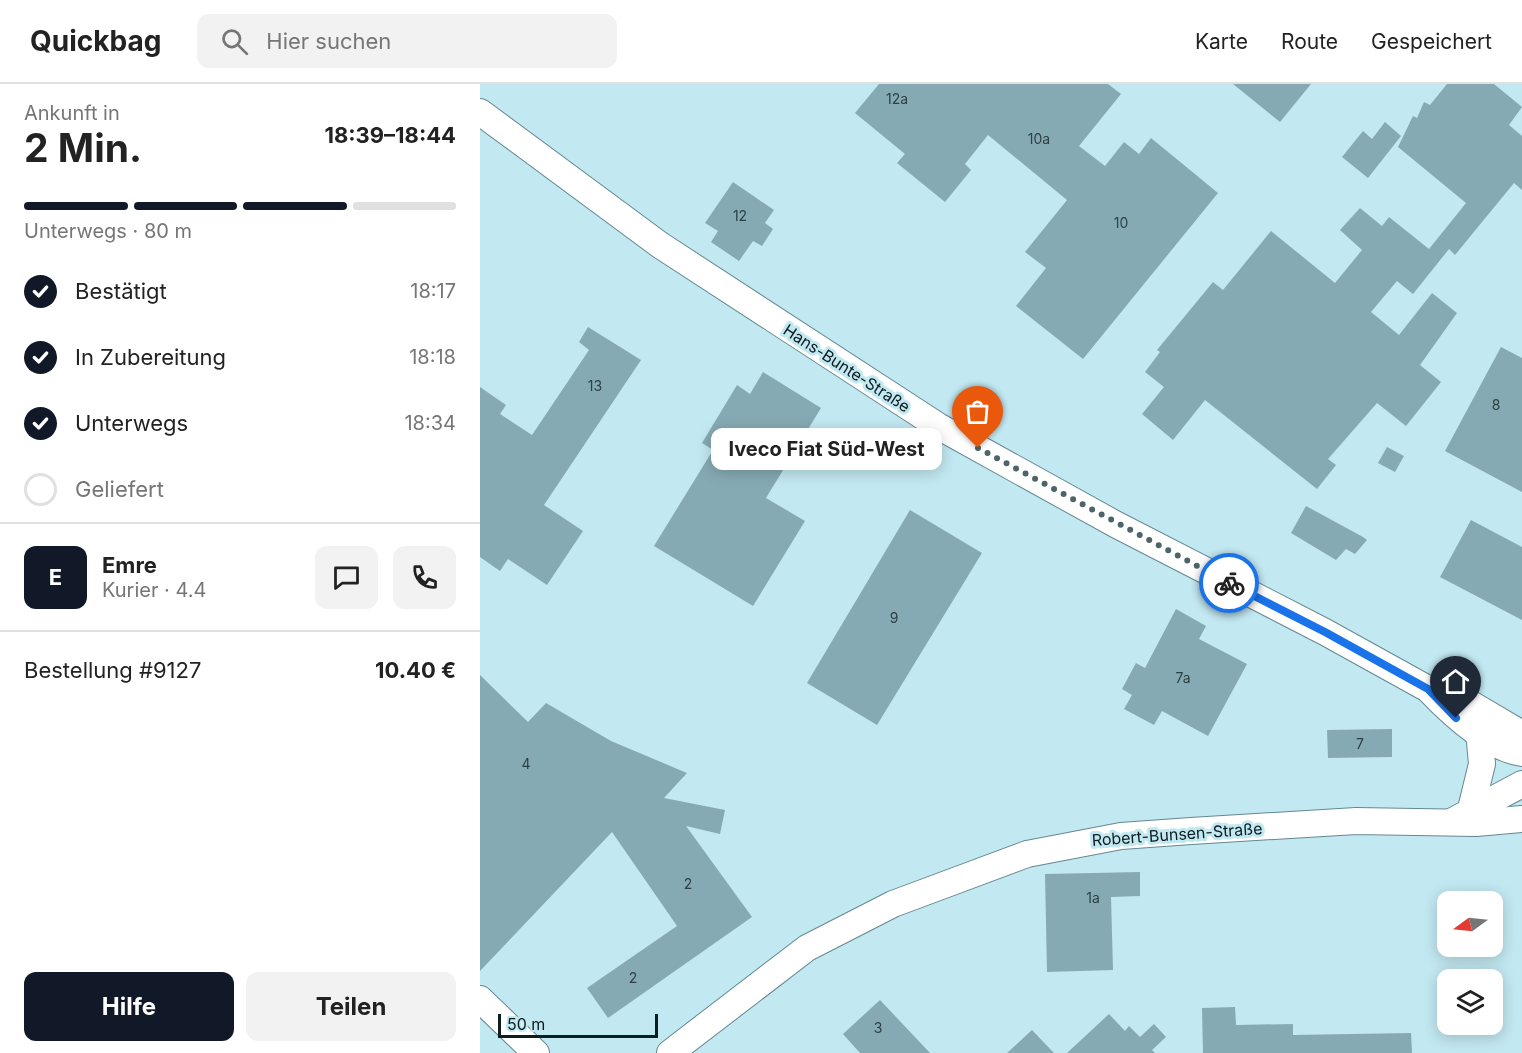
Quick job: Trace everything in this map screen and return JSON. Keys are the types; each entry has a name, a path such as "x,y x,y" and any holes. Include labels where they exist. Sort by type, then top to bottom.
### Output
{"street":[{"name":"Hans-Bunte-Straße","path":"480,112 660,245 938,426 1115,524 1325,632 1428,689 1466,701 1522,734"},
{"name":"Hans-Bunte-Straße","path":"1428,689 1456,718 1509,751 1522,753"},
{"path":"1461,816 1482,764 1479,731"},
{"name":"Robert-Bunsen-Straße","path":"1461,816 1522,784"},
{"name":"Robert-Bunsen-Straße","path":"670,1053 807,948 893,904 1027,854 1086,841 1144,834 1461,816 1506,822 1522,819"},
{"path":"480,999 536,1053"}],"building":[{"path":"879,84 1108,84 1121,94 1079,146 1105,166 1124,142 1139,154 1151,138 1218,193 1083,359 1016,306 1046,268 1025,252 1067,200 988,135 965,164 971,170 945,202 897,163 905,154 855,113"},
{"path":"1233,84 1311,84 1280,122"},
{"path":"1447,84 1494,84 1522,107 1509,125 1522,136 1522,190 1514,183 1455,255 1449,249 1413,294 1397,281 1371,312 1399,335 1432,293 1457,313 1420,365 1441,382 1406,426 1377,403 1328,459 1336,465 1317,489 1205,400 1173,440 1142,414 1164,387 1145,372 1160,352 1157,350 1213,282 1223,290 1271,231 1335,283 1362,250 1340,230 1360,208 1382,226 1389,217 1429,249 1466,203 1398,147 1413,116 1417,118 1424,102 1430,105"},
{"path":"1385,122 1401,136 1368,178 1342,157 1363,131 1372,139"},
{"path":"733,182 774,210 765,223 773,229 762,246 753,241 739,261 711,242 718,231 705,223"},
{"path":"588,327 641,360 544,505 583,531 547,585 508,559 500,571 480,557 480,387 506,405 500,414 532,435 589,350 579,342"},
{"path":"1501,347 1522,358 1522,492 1445,451"},
{"path":"763,372 821,408 766,498 805,521 753,606 654,546 713,450 702,443 737,385 750,394"},
{"path":"1387,447 1404,456 1395,472 1378,463"},
{"path":"1306,506 1367,540 1355,554 1346,549 1336,560 1291,533"},
{"path":"910,510 982,553 877,725 807,683"},
{"path":"1471,520 1522,547 1522,620 1440,577"},
{"path":"1176,609 1206,626 1199,639 1247,664 1208,736 1162,711 1154,725 1124,709 1132,695 1122,689 1136,663 1145,668"},
{"path":"480,675 528,722 546,703 611,741 687,773 664,798 725,810 720,834 686,826 752,917 608,1018 587,988 677,926 612,832 480,971"},
{"path":"1392,729 1392,757 1328,758 1327,730"},
{"path":"1140,872 1140,896 1111,897 1113,970 1047,972 1045,874"},
{"path":"880,1000 930,1053 860,1053 843,1034"},
{"path":"1235,1007 1236,1025 1293,1024 1293,1035 1411,1033 1412,1053 1203,1053 1202,1008"},
{"path":"1109,1014 1125,1031 1129,1026 1140,1037 1154,1024 1166,1037 1152,1050 1155,1053 1067,1053"},
{"path":"1032,1030 1054,1053 1007,1053"}],"way so far":[{"path":"978,448 1115,524 1229,583"}],"place":[{"name":"Iveco Fiat Süd-West","path":"978,448"}],"route":[{"path":"1229,583 1325,632 1428,689 1456,718"}]}
